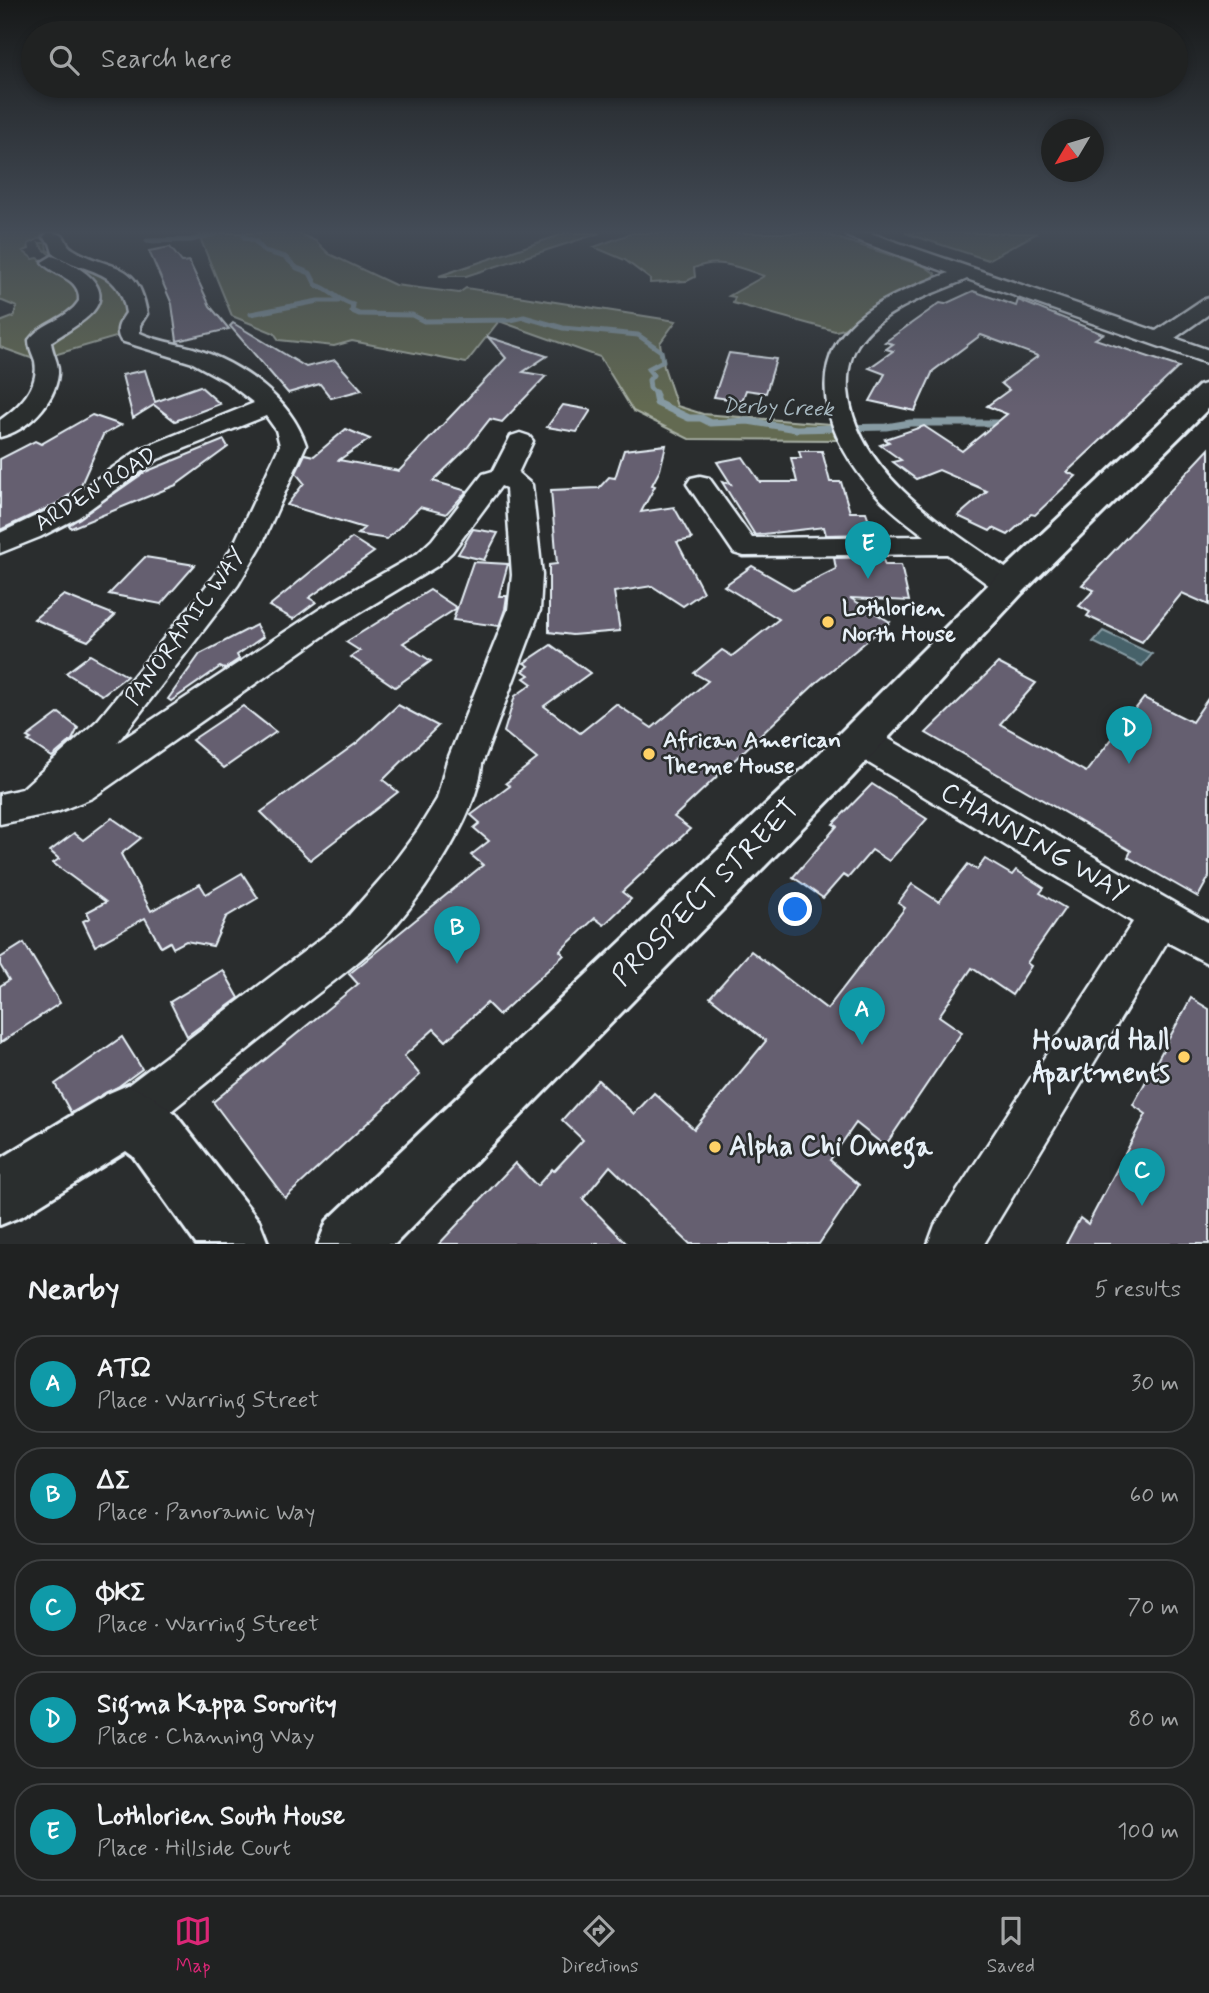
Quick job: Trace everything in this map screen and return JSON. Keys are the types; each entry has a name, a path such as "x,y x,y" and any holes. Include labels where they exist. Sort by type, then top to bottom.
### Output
{"street":[{"name":"PANORAMIC WAY","path":"0,430 20,416 40,392 46,365 40,340 76,318 87,302 90,291"},
{"name":"PANORAMIC WAY","path":"17,805 110,729 223,585 247,546 293,445 292,435 271,405 242,381 189,354 142,344 129,336 129,324 137,314 132,291"},
{"path":"924,291 887,307 857,332 837,366 834,388 846,428 884,488 951,545 1009,585"},
{"path":"1022,291 1209,357"},
{"path":"1159,339 1209,304"},
{"name":"PROSPECT STREET","path":"350,1244 860,740 1009,585 1209,392"},
{"name":"ARDEN ROAD","path":"0,544 77,506 131,463 271,405"},
{"name":"PANORAMIC WAY","path":"17,805 79,788 331,616 427,560 442,546 484,488 512,459 519,485 527,575 524,610 464,764 462,784 450,808 380,913 358,935 128,1115"},
{"path":"700,484 744,547 951,545"},
{"name":"CHANNING WAY","path":"860,740 1209,945"},
{"path":"954,1244 1160,916"},
{"path":"0,1194 128,1115 154,1135 236,1244"}],"green space":[{"path":"0,291 82,291 84,296 60,323 39,361 0,347 0,322 13,317 17,307 0,300"},
{"path":"97,291 121,291 125,297 126,310 116,337 54,355 51,340 98,296"},
{"path":"222,291 485,291 676,321 660,343 664,367 677,406 703,414 830,424 837,440 689,439 633,411 600,357 499,321 466,363 352,341 334,346 279,340 274,333 232,316"},
{"path":"738,291 905,291 881,301 847,327 835,331 733,303 735,297 729,296"}],"water":[{"path":"1103,631 1152,654 1142,666 1093,642"}],"building":[{"path":"166,291 203,291 210,306 229,329 177,341 172,304"},
{"path":"973,291 1016,306 1018,300 1103,334 1095,339 1179,367 1067,472 1076,476 1035,515 1031,514 1008,535 993,528 990,531 958,516 987,491 939,470 916,479 893,462 901,460 880,445 889,442 885,439 924,426 962,451 1007,414 987,406 1009,390 1001,383 1038,356 981,335 933,371 915,411 870,401 885,374 869,368 893,351 886,349 893,344 885,342 940,303 945,304"},
{"path":"233,323 306,367 335,360 362,390 331,398 320,384 288,393 230,326"},
{"path":"488,337 547,356 523,372 546,376 502,422 490,419 467,448 433,481 467,491 446,514 420,507 387,539 357,534 364,528 287,505 304,483 296,473 305,454 314,456 346,429 370,439 339,460 399,471 506,358"},
{"path":"729,353 776,359 766,393 746,390 742,401 714,397"},
{"path":"145,370 155,402 200,386 220,404 175,421 154,405 133,418 122,375"},
{"path":"563,405 591,410 577,432 547,427"},
{"path":"92,415 121,425 103,435 80,487 58,503 0,530 0,459 35,441 41,444"},
{"path":"224,440 228,447 176,485 71,528 69,525 145,472"},
{"path":"666,445 660,470 652,485 655,486 641,512 674,507 692,539 677,542 703,592 683,606 652,586 614,592 620,631 572,635 549,632 549,565 557,564 551,490 599,488 609,477 615,478 624,450"},
{"path":"1209,449 1209,605 1182,593 1142,642 1087,616 1090,612 1079,606 1094,590 1082,585"},
{"path":"799,451 822,451 830,482 841,482 850,512 866,512 874,534 826,535 824,527 755,535 722,482 731,484 717,462 743,457 760,482 797,482 791,458 801,458"},
{"path":"473,529 498,533 484,560 458,554"},
{"path":"352,538 374,552 309,598 316,602 293,619 269,606"},
{"path":"145,557 195,565 161,604 109,594"},
{"path":"882,557 885,565 901,565 909,601 850,598 890,622 816,683 674,817 690,829 622,892 631,899 604,925 595,918 560,951 564,955 499,1015 487,1003 446,1041 434,1029 404,1056 420,1075 285,1198 213,1102 358,984 349,974 483,865 471,855 489,841 474,828 480,823 471,815 510,786 506,783 537,759 504,732 515,696 532,684 524,678 529,675 523,671 529,666 524,663 551,645 590,673 544,706 580,733 616,704 652,728 708,681 694,673 722,650 732,656 779,619 724,586 752,566 794,590 836,569 834,558"},
{"path":"473,562 508,564 499,596 507,596 499,626 453,620"},
{"path":"430,590 457,608 403,643 431,661 395,687 351,657 360,651 346,642"},
{"path":"64,595 115,615 88,641 34,619"},
{"path":"256,625 263,637 237,655 239,659 224,669 220,667 171,701 168,699 200,654"},
{"path":"90,655 127,676 102,695 66,673"},
{"path":"998,663 1036,683 1000,724 1086,772 1144,698 1192,722 1209,697 1209,877 1198,897 1128,857 1131,851 926,733"},
{"path":"398,705 438,726 383,780 398,792 310,860 261,812 358,742"},
{"path":"243,706 276,732 224,768 192,740"},
{"path":"59,713 78,728 72,740 52,757 28,741 31,739 27,737"},
{"path":"872,784 927,819 889,861 872,850 848,878 843,875 823,898 793,877 837,826 833,824"},
{"path":"112,818 141,838 121,854 151,911 200,884 206,894 242,873 258,898 226,917 213,946 186,941 173,948 170,942 161,947 145,918 95,946 83,921 90,918 87,912 106,902 53,863 59,859 50,851 74,833 83,840"},
{"path":"985,859 1012,875 1016,870 1044,888 1040,893 1065,908 1027,963 1031,966 1012,995 972,968 939,1016 962,1032 885,1146 856,1123 830,1160 859,1185 819,1244 690,1244 610,1166 583,1199 627,1244 439,1244 515,1163 537,1186 552,1169 554,1171 583,1140 562,1120 598,1080 634,1114 654,1093 694,1129 766,1041 710,997 751,951 827,1009 905,908 898,903 912,884 939,902 968,864 977,870"},
{"path":"24,943 60,1003 0,1043 0,986 9,980 0,965 0,958"},
{"path":"223,970 239,998 187,1036 170,1002"},
{"path":"1191,998 1209,1009 1209,1244 1066,1244 1080,1218 1088,1224 1146,1114 1133,1105"},
{"path":"122,1037 142,1069 119,1086 71,1113 55,1084"}],"waterway":[{"name":"Derby Creek","path":"329,291 353,305 352,311 359,314 412,315 424,321 511,320 524,317 563,328 638,335 661,351 663,361 648,369 653,375 649,380 650,388 655,393"},
{"path":"251,314 318,301 338,301"},
{"name":"Derby Creek","path":"655,393 657,403 689,418 701,418 711,423 748,421 796,429 886,427 910,423 1005,423"}],"place":[{"name":"Lothlorien South House","path":"868,579"},
{"name":"Lothlorien North House","path":"828,622"},
{"name":"African American Theme House","path":"649,754"},
{"name":"Sigma Kappa Sorority","path":"1129,764"},
{"name":"ΔΣ","path":"457,964"},
{"name":"ΑΤΩ","path":"862,1045"},
{"name":"Howard Hall Apartments","path":"1184,1057"},
{"name":"Alpha Chi Omega","path":"715,1147"},
{"name":"ΦΚΣ","path":"1142,1206"}]}
